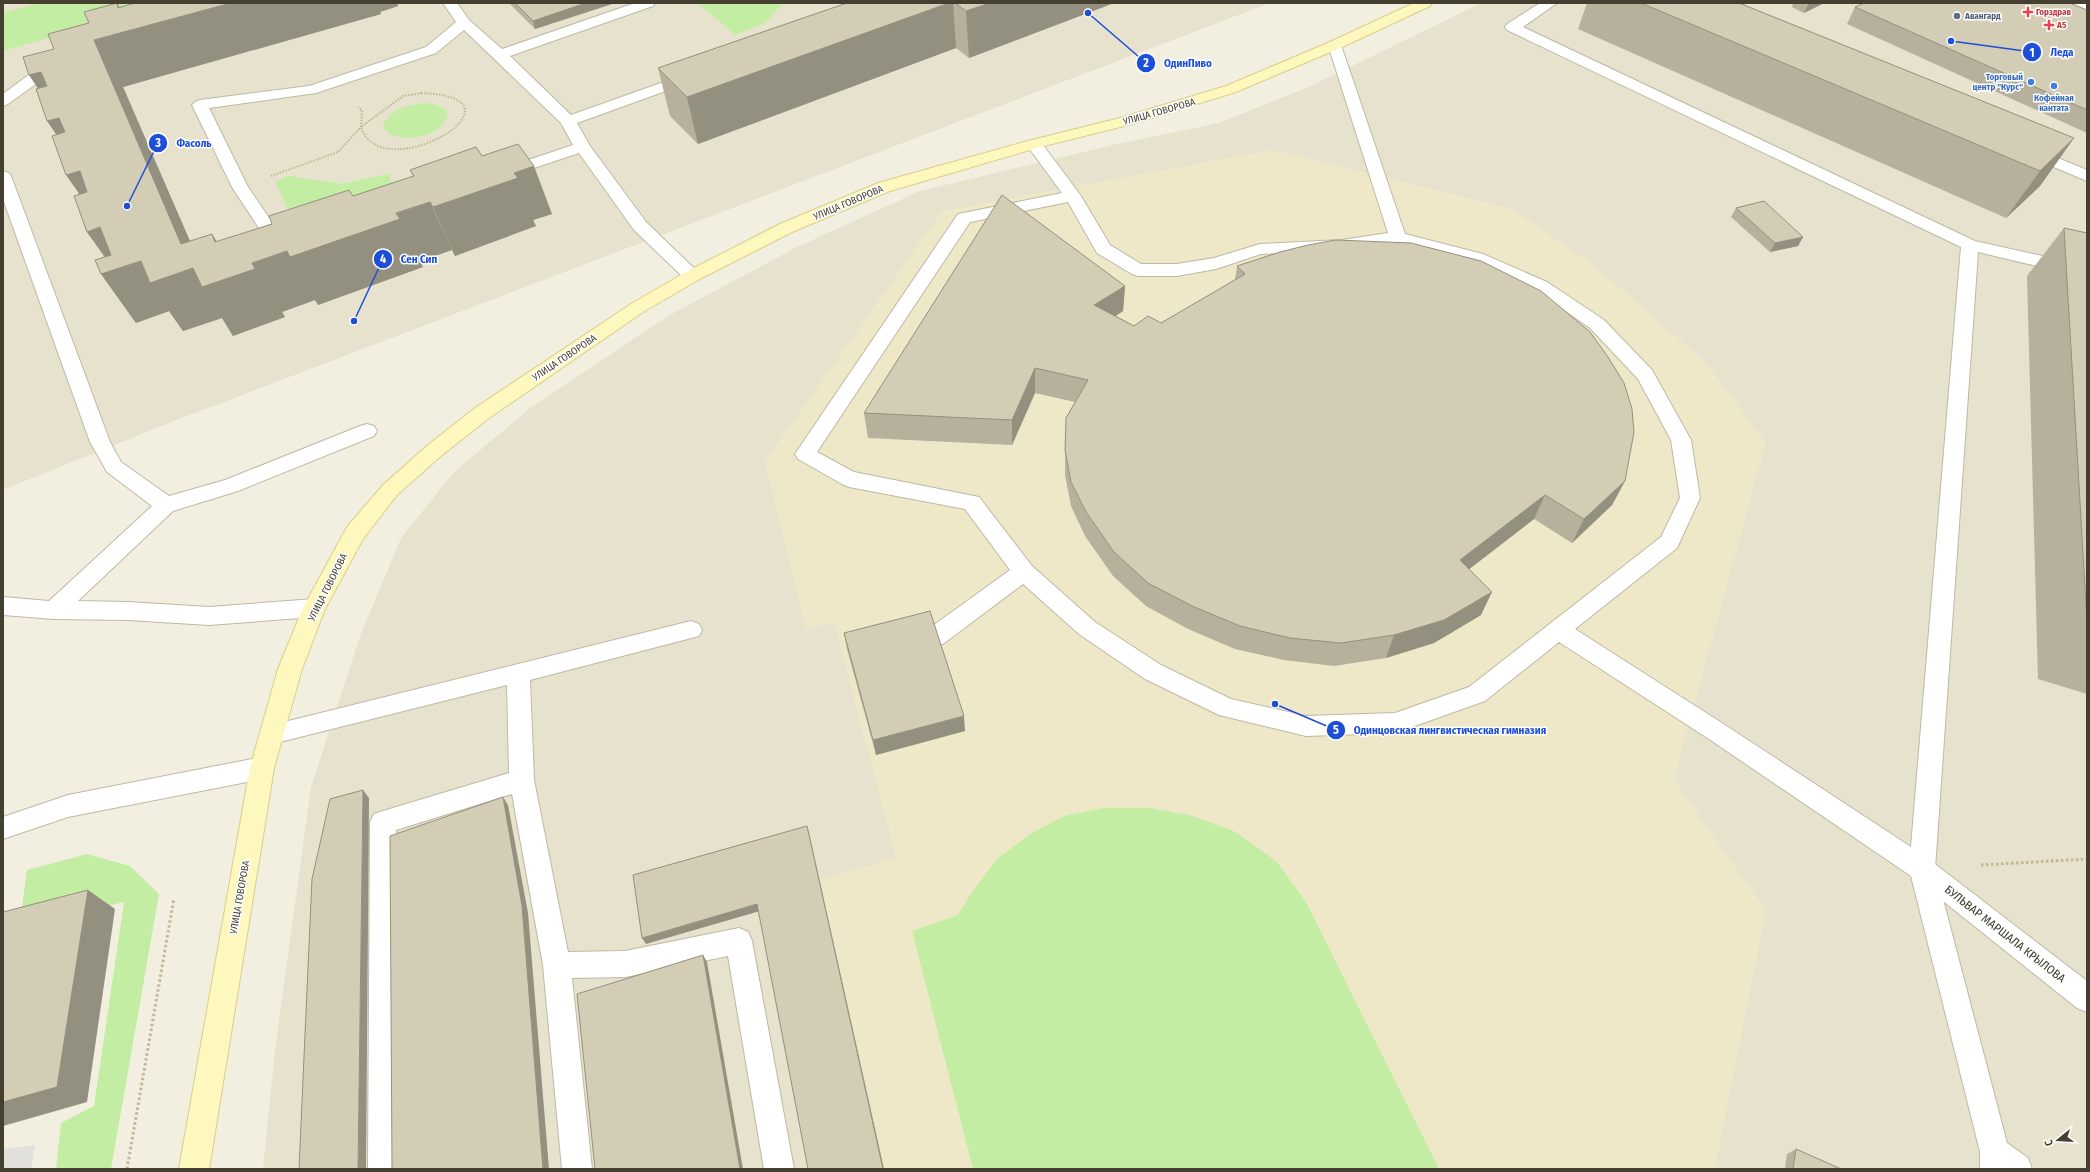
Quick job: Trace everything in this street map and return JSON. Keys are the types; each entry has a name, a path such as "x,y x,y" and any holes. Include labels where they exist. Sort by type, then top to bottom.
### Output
{"main road":[{"name":"УЛИЦА ГОВОРОВА","path":"194,1169 247,847 262,768 290,669 314,608 355,533 390,490 417,465 464,427 512,392 637,308 692,276 786,228 884,187 1034,144 1126,121 1231,89 1335,45 1424,3"}],"street":[{"path":"450,3 464,23 500,55 568,121 582,147 640,226 692,276"},
{"path":"500,55 648,3"},
{"path":"1550,3 1512,27 1970,245 2087,272"},
{"path":"2079,3 2087,6"},
{"path":"302,239 280,247 240,187 200,105 311,90 431,50 464,23"},
{"path":"1335,45 1398,237"},
{"path":"3,101 51,65 66,61"},
{"path":"568,121 702,73"},
{"path":"1034,144 1072,196 1103,249 1138,270 1177,270 1216,263 1260,249 1374,242 1398,237 1477,258 1540,286 1597,324 1645,376 1681,440 1690,498 1669,542 1477,694 1395,723 1306,726 1227,708 1153,672 1087,628 1024,572 972,504 849,479 805,454 964,218 1072,196"},
{"path":"2014,145 2087,176"},
{"path":"492,177 582,147"},
{"path":"3,176 100,442 114,467 166,505"},
{"path":"1970,245 1922,869 2002,1163"},
{"path":"54,610 166,505 231,486 367,431"},
{"path":"935,637 1024,572"},
{"path":"3,606 54,610 128,611 209,616 314,608"},
{"path":"272,734 692,630"},
{"name":"БУЛЬВАР МАРШАЛА КРЫЛОВА","path":"1559,630 1717,732 1922,869 2087,998"},
{"path":"518,673 522,780 557,965 577,1169"},
{"path":"3,828 68,806 262,768"},
{"path":"383,1169 383,822 522,780"},
{"path":"557,965 625,964 739,941 779,1169"}],"path":[{"path":"240,187 338,152 361,127 404,96 438,93 451,96 461,102 465,110 459,126 447,135 432,142 409,147 391,148 376,145 364,136 361,127"},
{"path":"1922,869 2087,859"},
{"path":"127,1169 174,898"}],"shaded area":[{"path":"3,3 1270,3 174,421 3,490"},
{"path":"1481,3 2087,3 2087,1169 263,1169 275,1050 311,787 360,636 401,538 453,473 529,409 666,317 797,247 920,191 1117,144 1219,123 1311,86"},
{"path":"1272,150 1510,208 1591,263 1704,361 1766,442 1674,780 1766,911 1715,1169 884,1169 820,880 896,858 834,622 806,629 765,462 942,211"},
{"path":"35,1145 31,1169 3,1169 3,1149"}],"green space":[{"path":"39,3 130,3 136,13 3,51 3,13"},
{"path":"698,3 783,3 765,23 735,35"},
{"path":"425,103 435,104 446,110 448,113 445,121 439,128 419,137 408,138 398,137 389,133 383,126 390,115 400,108"},
{"path":"388,174 394,186 292,218 275,182 289,176 342,184"},
{"path":"1104,808 1150,808 1193,816 1236,832 1277,862 1306,902 1439,1169 973,1169 912,931 958,915 972,892 998,858 1029,835 1064,816"},
{"path":"87,854 130,866 159,894 111,1169 56,1169 61,1123 94,1106 124,902 19,928 27,870"}],"building":[{"path":"117,3 118,8 135,3 231,3 94,40 181,244 212,234 215,242 272,224 269,216 349,190 353,196 414,176 410,170 476,147 482,156 518,144 534,166 514,173 518,178 433,207 430,202 396,213 400,219 290,257 287,251 252,263 255,269 202,287 193,268 150,283 141,261 101,274 95,260 111,255 100,227 87,232 74,196 87,192 80,171 66,175 52,136 65,132 59,118 47,121 36,89 47,86 41,72 29,75 23,57 54,49 48,34 89,23 84,12"},
{"path":"515,3 586,3 533,21"},
{"path":"847,3 949,3 687,97 658,68"},
{"path":"955,3 990,3 966,11"},
{"path":"1641,3 1739,3 2074,138 2040,171"},
{"name":"Торговый центр \"Курс\"","path":"1864,3 2070,3 2087,10 2087,110 1855,7"},
{"path":"1002,195 1125,286 1094,305 1134,326 1148,316 1161,323 1245,274 1237,266 1280,252 1308,245 1336,240 1411,243 1481,261 1541,291 1590,332 1608,357 1624,383 1632,409 1634,432 1625,481 1584,519 1545,495 1460,560 1492,592 1444,620 1394,635 1341,643 1290,638 1240,626 1192,606 1148,583 1114,552 1086,512 1071,482 1065,450 1066,418 1088,380 1035,368 1012,420 864,413"},
{"path":"1764,201 1803,237 1775,243 1736,208"},
{"path":"2064,228 2087,233 2087,622"},
{"path":"930,611 964,716 873,740 844,633"},
{"path":"363,790 358,1169 299,1169 312,879 330,799"},
{"path":"503,797 522,906 543,1169 392,1169 390,836"},
{"path":"807,826 883,1169 808,1169 757,904 642,938 633,875"},
{"path":"88,890 57,1087 3,1102 3,912"},
{"path":"703,955 740,1169 595,1169 577,994"},
{"path":"1796,1149 1841,1169 1793,1169"}],"place":[{"name":"Горздрав","path":"2028,12"},
{"name":"ОдинПиво","path":"1088,13"},
{"name":"Авангард","path":"1957,16"},
{"name":"А5","path":"2049,25"},
{"name":"Леда","path":"1951,41"},
{"name":"Торговый центр \"Курс\"","path":"2031,82"},
{"name":"Кофейная кантата","path":"2054,86"},
{"name":"Фасоль","path":"127,206"},
{"name":"Сен Сип","path":"354,321"},
{"name":"Одинцовская лингвистическая гимназия","path":"1275,704"}]}
